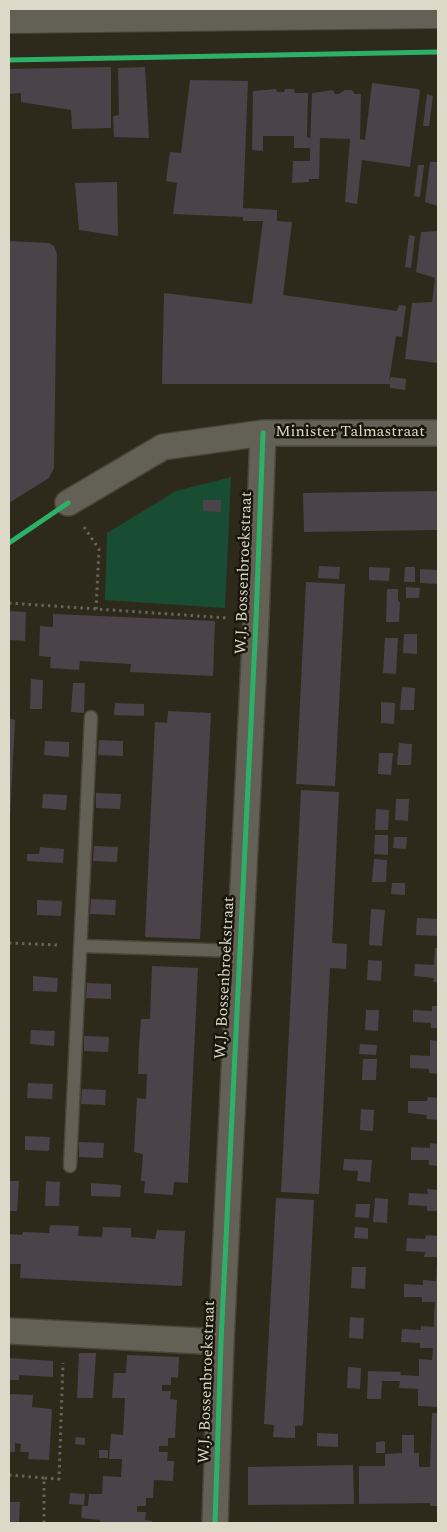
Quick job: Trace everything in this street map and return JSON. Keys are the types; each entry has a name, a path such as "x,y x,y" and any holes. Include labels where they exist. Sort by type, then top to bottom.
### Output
{"main road":[{"path":"9,19 438,14"}],"street":[{"name":"Minister Talmastraat","path":"68,503 163,446 263,434 438,433"},
{"name":"W.J. Bossenbroekstraat","path":"216,1523 221,1342 256,620 263,434"},
{"path":"9,1331 221,1342"}],"lane":[{"path":"70,1166 91,717"},
{"path":"80,946 240,951"}],"path":[{"path":"68,503 99,548 96,610"},
{"path":"9,603 256,620"},
{"path":"9,943 80,946"},
{"path":"9,1475 59,1480 64,1334"},
{"path":"44,1478 44,1523"}],"green space":[{"path":"231,477 225,608 105,600 107,533 176,491"}],"building":[{"path":"111,67 111,128 72,129 71,110 21,102 21,93 9,94 9,69"},
{"path":"145,67 149,138 114,137 113,116 119,115 118,68"},
{"path":"190,80 248,81 243,208 277,210 277,221 292,222 283,295 397,311 399,305 406,306 402,337 396,336 389,382 391,377 406,379 405,390 390,388 390,384 162,384 164,293 252,304 263,221 243,221 243,217 173,214 177,183 166,181 170,152 181,153"},
{"path":"372,83 418,89 420,91 410,167 362,160 357,204 345,202 350,139 320,138 319,179 309,179 309,182 292,183 293,161 310,161 310,148 294,148 294,136 263,136 263,151 252,150 253,91 276,89 277,92 284,92 285,89 294,89 295,93 308,93 307,137 310,138 310,145 312,93 333,90 335,94 345,90 352,90 355,94 361,94 360,139 365,140"},
{"path":"427,94 433,96 429,126 423,126"},
{"path":"430,162 438,162 438,206 425,202"},
{"path":"418,165 424,165 420,197 414,196"},
{"path":"117,182 118,236 79,230 75,183"},
{"path":"438,231 438,363 405,359 412,303 432,302 435,278 416,272 421,232"},
{"path":"409,235 415,236 411,268 405,267"},
{"path":"9,241 49,243 54,246 57,254 54,468 49,478 9,503"},
{"path":"438,491 438,530 304,532 303,493"},
{"path":"203,500 221,500 221,512 203,511"},
{"path":"319,566 340,567 339,579 318,578"},
{"path":"369,567 390,568 389,581 369,580"},
{"path":"405,567 415,567 415,582 404,582"},
{"path":"420,569 438,570 438,584 420,583"},
{"path":"306,582 345,584 335,786 296,784"},
{"path":"406,587 420,588 419,598 406,598"},
{"path":"387,589 398,589 398,601 400,602 399,622 386,622"},
{"path":"9,611 26,612 25,641 9,640"},
{"path":"53,614 215,621 213,676 130,672 131,664 80,661 79,670 50,668 51,657 39,656 40,626 53,627"},
{"path":"404,634 417,634 417,654 403,653"},
{"path":"385,638 398,638 396,674 383,673"},
{"path":"31,679 43,680 42,709 30,709"},
{"path":"73,683 85,683 84,713 71,712"},
{"path":"402,687 415,688 414,710 400,710"},
{"path":"381,702 395,703 394,724 381,723"},
{"path":"115,703 144,704 144,716 114,715"},
{"path":"168,711 211,713 200,939 145,937 155,722 167,723"},
{"path":"9,718 15,720 10,817 9,817"},
{"path":"99,740 123,741 123,756 98,755"},
{"path":"45,741 69,742 69,757 44,755"},
{"path":"399,743 412,744 411,765 397,765"},
{"path":"379,753 393,753 391,775 378,774"},
{"path":"301,790 339,792 332,943 347,944 346,969 330,968 319,1194 281,1192"},
{"path":"96,793 121,794 120,809 96,808"},
{"path":"43,794 67,795 66,810 42,808"},
{"path":"396,799 409,799 408,821 395,820"},
{"path":"376,809 389,810 388,830 375,830"},
{"path":"375,835 388,835 388,855 374,854"},
{"path":"394,837 407,837 406,849 393,848"},
{"path":"94,846 118,847 117,862 93,861"},
{"path":"40,847 64,849 63,863 27,861 27,854 39,854"},
{"path":"374,859 387,860 386,882 372,882"},
{"path":"392,883 405,883 405,895 391,894"},
{"path":"91,899 116,900 115,915 90,914"},
{"path":"37,900 62,901 61,916 37,915"},
{"path":"371,909 385,910 382,946 369,945"},
{"path":"417,918 438,919 438,936 416,935"},
{"path":"435,948 438,948 438,982 433,982 434,978 414,976 415,964 434,965"},
{"path":"368,960 382,961 381,981 367,980"},
{"path":"152,966 198,968 188,1183 174,1182 173,1195 144,1193 145,1181 141,1181 143,1154 134,1152 137,1098 146,1099 147,1074 138,1074 139,1046 141,1019 150,1019"},
{"path":"33,976 58,978 57,992 33,991"},
{"path":"87,983 111,984 111,999 86,998"},
{"path":"432,1006 438,1006 438,1028 431,1028 431,1023 413,1022 413,1010 432,1011"},
{"path":"366,1010 379,1010 378,1031 365,1030"},
{"path":"31,1030 55,1031 54,1046 30,1044"},
{"path":"84,1036 109,1037 108,1052 84,1051"},
{"path":"430,1040 438,1041 438,1074 429,1073 429,1069 410,1068 410,1055 430,1056"},
{"path":"360,1044 377,1045 376,1055 359,1054"},
{"path":"363,1059 377,1059 376,1080 362,1080"},
{"path":"28,1083 53,1084 52,1099 27,1098"},
{"path":"82,1089 106,1090 105,1105 81,1104"},
{"path":"428,1097 438,1098 438,1120 426,1119 427,1115 408,1113 408,1101 427,1101"},
{"path":"361,1109 374,1110 373,1131 360,1130"},
{"path":"25,1136 50,1137 49,1151 25,1150"},
{"path":"79,1142 104,1143 103,1158 79,1157"},
{"path":"430,1143 438,1144 438,1166 429,1165 429,1160 411,1160 411,1147 430,1148"},
{"path":"344,1159 372,1160 370,1182 357,1181 358,1171 343,1170"},
{"path":"9,1181 19,1181 17,1211 9,1211"},
{"path":"46,1181 60,1182 59,1206 45,1206"},
{"path":"91,1183 121,1185 120,1197 91,1196"},
{"path":"427,1189 438,1190 438,1211 427,1211 427,1206 408,1205 409,1193 428,1194"},
{"path":"276,1198 314,1200 303,1425 295,1426 295,1438 273,1437 274,1425 264,1424"},
{"path":"375,1198 388,1199 387,1223 373,1222"},
{"path":"356,1204 370,1204 369,1218 355,1217"},
{"path":"50,1225 79,1226 78,1236 102,1237 103,1227 131,1228 131,1237 155,1239 157,1230 185,1231 182,1286 20,1278 21,1264 9,1264 10,1234 22,1235 23,1232 49,1233"},
{"path":"355,1227 368,1228 368,1239 354,1238"},
{"path":"426,1235 438,1236 438,1257 424,1257 425,1252 406,1251 407,1238 425,1239"},
{"path":"437,1264 438,1407 418,1406 418,1389 399,1388 400,1381 382,1381 381,1399 367,1399 368,1371 401,1372 400,1375 419,1376 419,1359 432,1360 433,1348 420,1348 420,1343 401,1342 402,1329 421,1330 421,1326 434,1327 435,1302 422,1302 422,1297 404,1297 404,1284 423,1285 423,1280 436,1281"},
{"path":"352,1267 366,1267 365,1289 351,1288"},
{"path":"350,1317 364,1318 363,1339 349,1338"},
{"path":"79,1353 96,1353 93,1398 77,1398"},
{"path":"127,1355 179,1357 178,1378 171,1377 171,1385 162,1385 162,1391 171,1391 170,1399 177,1400 175,1438 168,1438 168,1446 159,1446 159,1452 168,1452 167,1461 174,1461 173,1481 154,1480 153,1498 146,1498 146,1506 137,1506 137,1512 146,1512 145,1520 152,1521 152,1523 100,1523 100,1520 81,1518 82,1506 88,1506 89,1494 102,1494 103,1476 121,1477 122,1459 109,1459 111,1434 123,1435 125,1398 112,1398 114,1373 126,1373"},
{"path":"9,1358 53,1361 53,1377 19,1375 19,1380 9,1380"},
{"path":"348,1367 361,1368 360,1389 347,1388"},
{"path":"9,1394 33,1395 32,1407 52,1409 49,1460 28,1459 29,1452 20,1452 21,1444 15,1443 15,1452 9,1452"},
{"path":"432,1413 438,1413 438,1506 430,1506 430,1503 359,1504 359,1466 385,1466 385,1454 402,1453 402,1435 414,1435 414,1453 419,1453 419,1467 430,1467"},
{"path":"317,1433 338,1434 338,1447 317,1446"},
{"path":"76,1437 85,1438 85,1445 75,1444"},
{"path":"385,1441 385,1453 376,1453 376,1442"},
{"path":"99,1450 108,1450 108,1458 99,1458"},
{"path":"353,1465 354,1504 248,1505 248,1467"},
{"path":"70,1493 85,1494 84,1505 69,1504"},
{"path":"9,1502 20,1502 19,1522 9,1523"}],"cycle path":[{"path":"9,60 438,52"},
{"path":"215,1523 221,1342 256,620 263,433"},
{"path":"9,543 68,503"}]}
